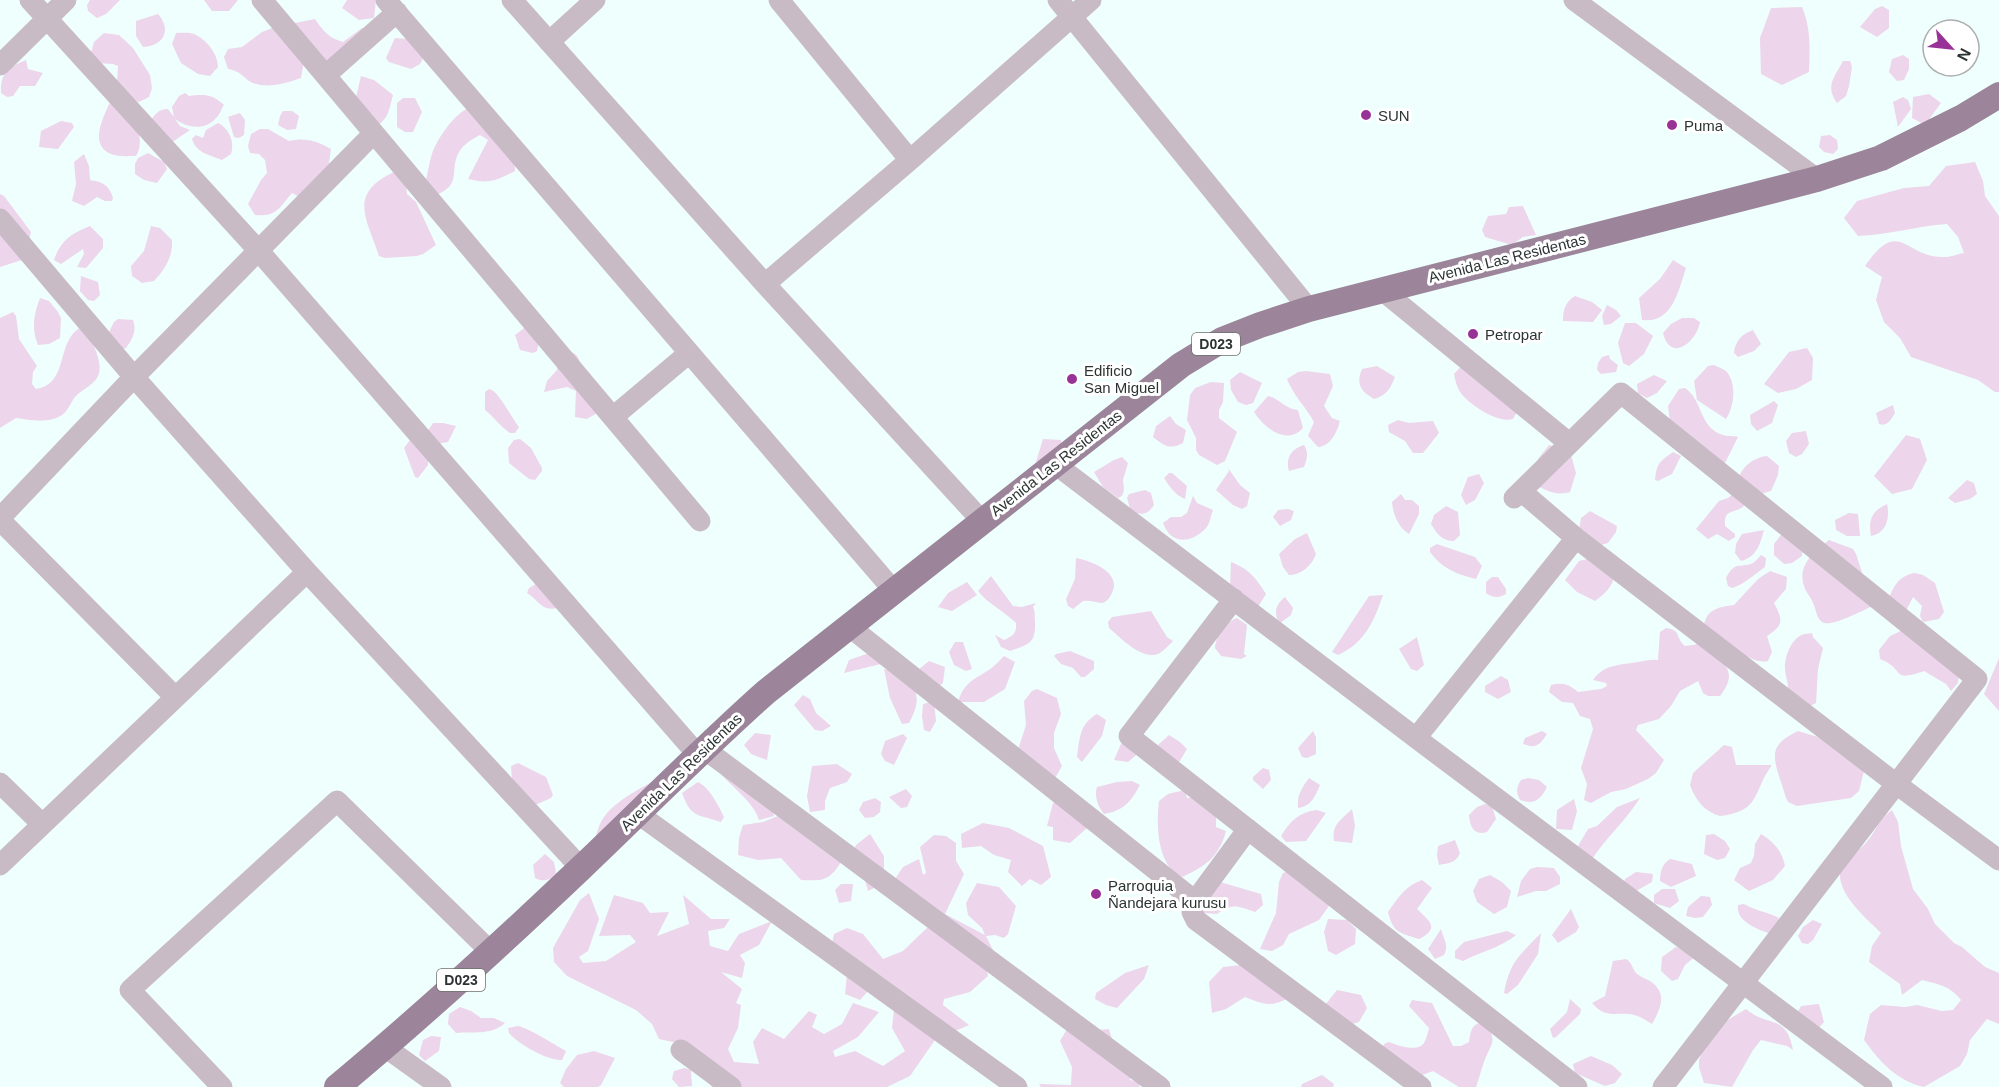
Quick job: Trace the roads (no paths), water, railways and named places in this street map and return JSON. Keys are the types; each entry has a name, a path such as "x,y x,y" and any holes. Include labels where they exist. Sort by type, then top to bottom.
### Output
{"main road":[{"name":"Avenida Las Residentas","path":"337,1087 491,952 581,868 700,751 766,692 1191,359 1222,340 1260,324 1309,309 1824,177 1891,153 1961,118 1999,95"}],"street":[{"path":"30,0 258,250 700,751 1160,1087"},
{"path":"0,65 66,0"},
{"path":"262,0 700,521"},
{"path":"512,0 765,284 982,521"},
{"path":"549,42 595,0"},
{"path":"779,0 910,160"},
{"path":"1058,0 1309,309"},
{"path":"765,284 1091,0"},
{"path":"1574,0 1824,177"},
{"path":"1596,0 1824,177"},
{"path":"326,75 391,6 894,591"},
{"path":"175,697 0,519 134,377 374,133"},
{"path":"0,219 134,377 307,572 581,868"},
{"path":"1382,290 1569,443"},
{"path":"613,417 689,353"},
{"path":"1664,1087 1895,783 1977,679 1622,393 1517,494 1895,783 1999,860"},
{"path":"1055,464 1882,1087"},
{"path":"1416,738 1576,538"},
{"path":"0,865 307,572"},
{"path":"1234,599 1129,736 1577,1087"},
{"path":"850,627 1195,901"},
{"path":"0,783 42,824"},
{"path":"222,1087 130,990 337,801 491,952"},
{"path":"637,813 1017,1087"},
{"path":"1248,829 1195,901 1192,912 1196,920 1420,1087"},
{"path":"385,1047 441,1087"},
{"path":"681,1050 731,1087"}],"place":[{"name":"SUN","path":"1366,115"},
{"name":"Puma","path":"1672,125"},
{"name":"Petropar","path":"1473,334"},
{"name":"Edificio San Miguel","path":"1072,379"},
{"name":"Parroquia Ñandejara kurusu","path":"1096,894"}]}
